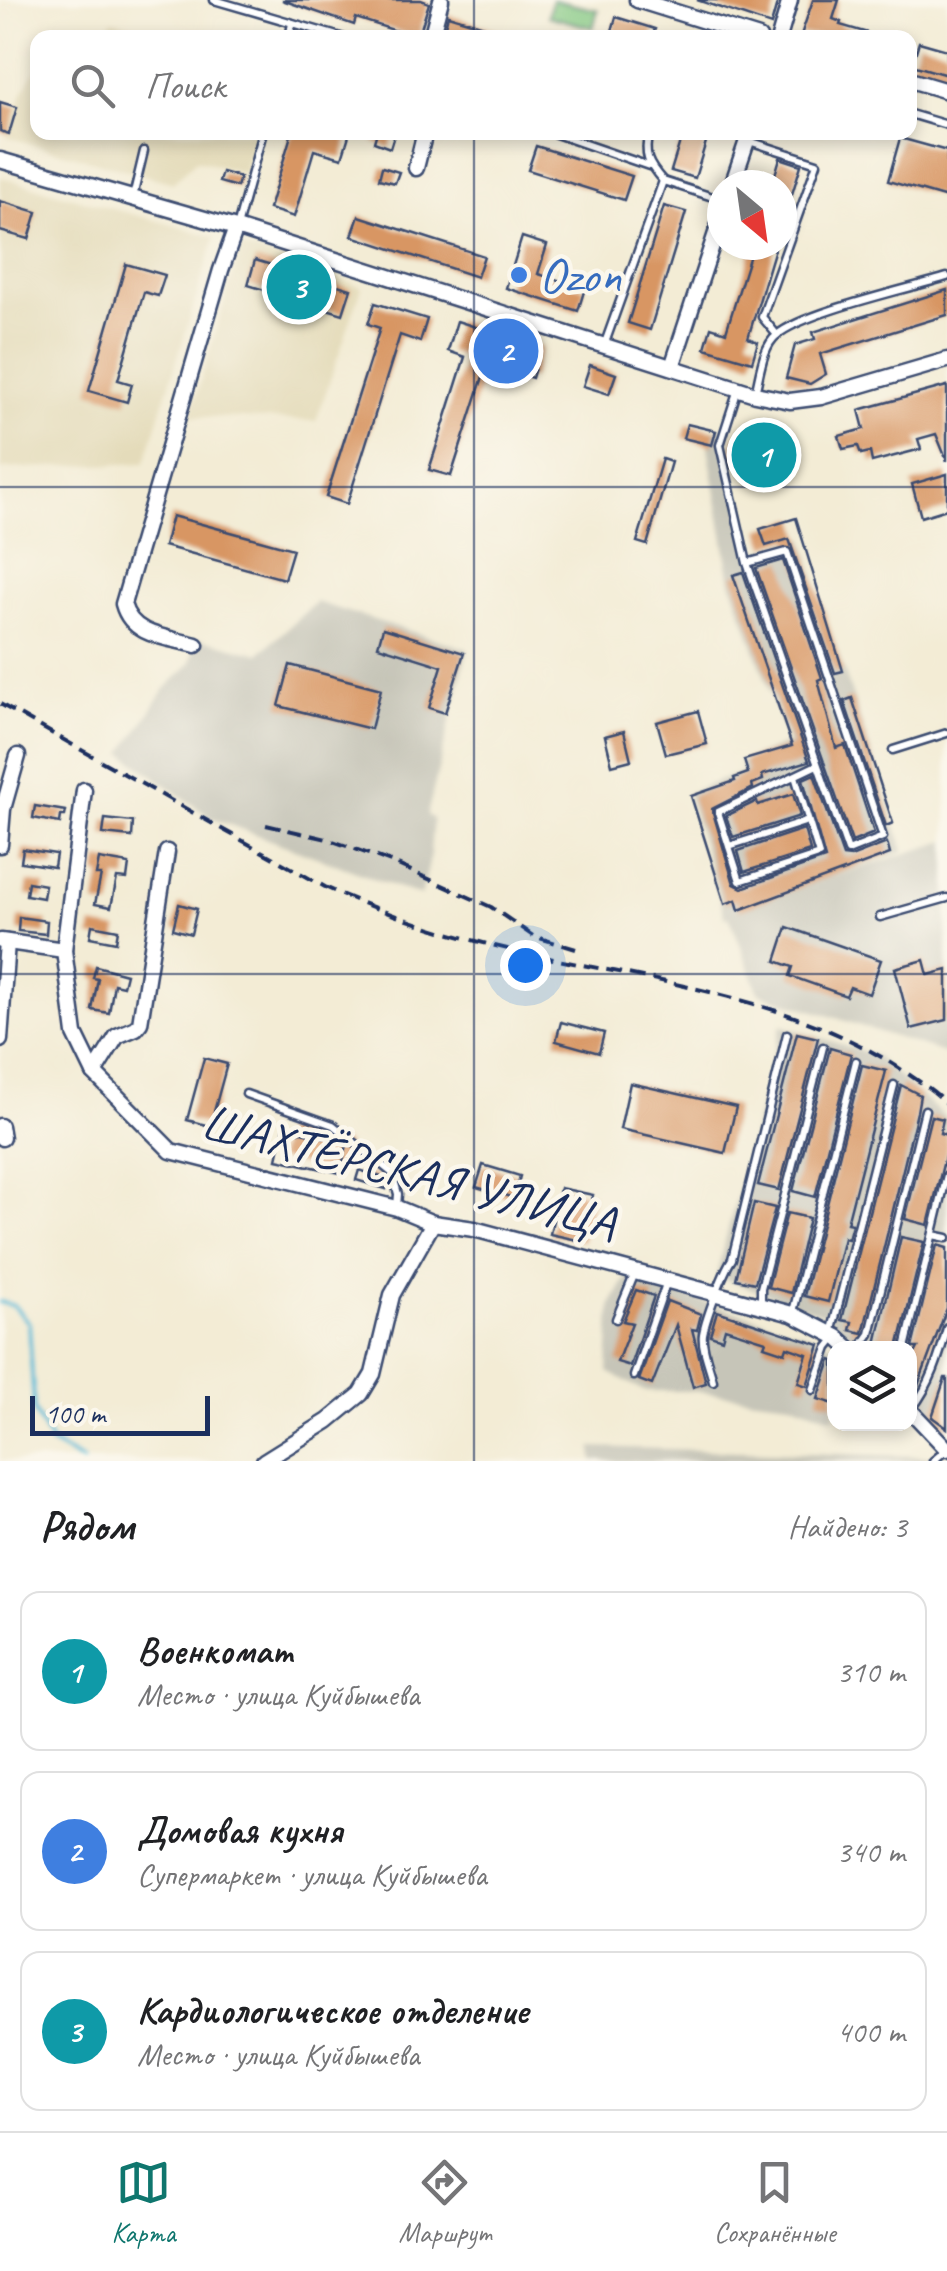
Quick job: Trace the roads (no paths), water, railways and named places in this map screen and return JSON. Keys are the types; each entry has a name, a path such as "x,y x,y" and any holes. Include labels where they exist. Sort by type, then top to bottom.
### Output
{"street":[{"path":"433,30 441,0"},
{"path":"637,0 734,30"},
{"path":"781,30 790,0"},
{"path":"917,82 947,91"},
{"path":"416,168 424,140"},
{"path":"737,170 748,140"},
{"path":"0,160 236,228 755,394 790,400 821,397 947,360"},
{"path":"196,644 139,630 127,618 123,604 236,228"},
{"path":"672,367 707,260"},
{"path":"0,845 3,809 18,756"},
{"name":"ШАХТЁРСКАЯ УЛИЦА","path":"84,790 64,950 75,1034 94,1073 171,1152 761,1305 792,1314 841,1341"},
{"path":"94,1073 117,1036 136,1028 140,1022 167,852"},
{"path":"0,1040 4,941 64,950"},
{"path":"264,1461 361,1394 373,1374 392,1295 433,1222"},
{"path":"917,1419 946,1450"}],"lane":[{"path":"214,0 316,30"},
{"path":"290,30 292,23"},
{"path":"917,116 947,125"},
{"path":"236,228 260,140"},
{"path":"573,140 649,166"},
{"path":"647,140 644,152 649,166 664,181 707,195"},
{"path":"759,140 817,162 762,318 776,335"},
{"path":"133,198 144,151"},
{"path":"604,345 664,181"},
{"path":"755,394 767,347 776,335 818,316 947,277"},
{"path":"738,387 720,445 747,564 848,852 883,838 787,552 747,564"},
{"path":"894,750 947,734"},
{"path":"795,776 818,856 740,882 718,812 817,765"},
{"path":"729,846 808,821"},
{"path":"880,918 947,898"},
{"path":"713,1381 702,1336 722,1274 732,1259 787,1034"},
{"path":"761,1305 761,1288 823,1046"},
{"path":"792,1314 856,1061"},
{"path":"814,1390 834,1335 894,1084"},
{"path":"246,1094 333,1125 392,1174 398,1194 397,1208"},
{"path":"865,1341 870,1334 925,1110"},
{"path":"907,1341 947,1175"},
{"path":"932,1235 947,1238"},
{"path":"616,1318 635,1271"},
{"path":"634,1376 667,1280"},
{"path":"917,1400 932,1377 947,1328"},
{"path":"933,1461 946,1450"}],"waterway":[{"path":"0,1302 14,1306 29,1323 34,1410 52,1444 83,1461"}],"railway":[{"path":"0,704 343,895 476,941 697,989 805,1021 857,1044 916,1079 947,1104"},
{"path":"266,825 327,839 391,862 491,907 533,936 576,949"}],"place":[{"name":"Ozon","path":"519,275"},
{"name":"Кардиологическое отделение","path":"299,287"},
{"name":"Домовая кухня","path":"506,351"},
{"name":"Военкомат","path":"764,455"}]}
